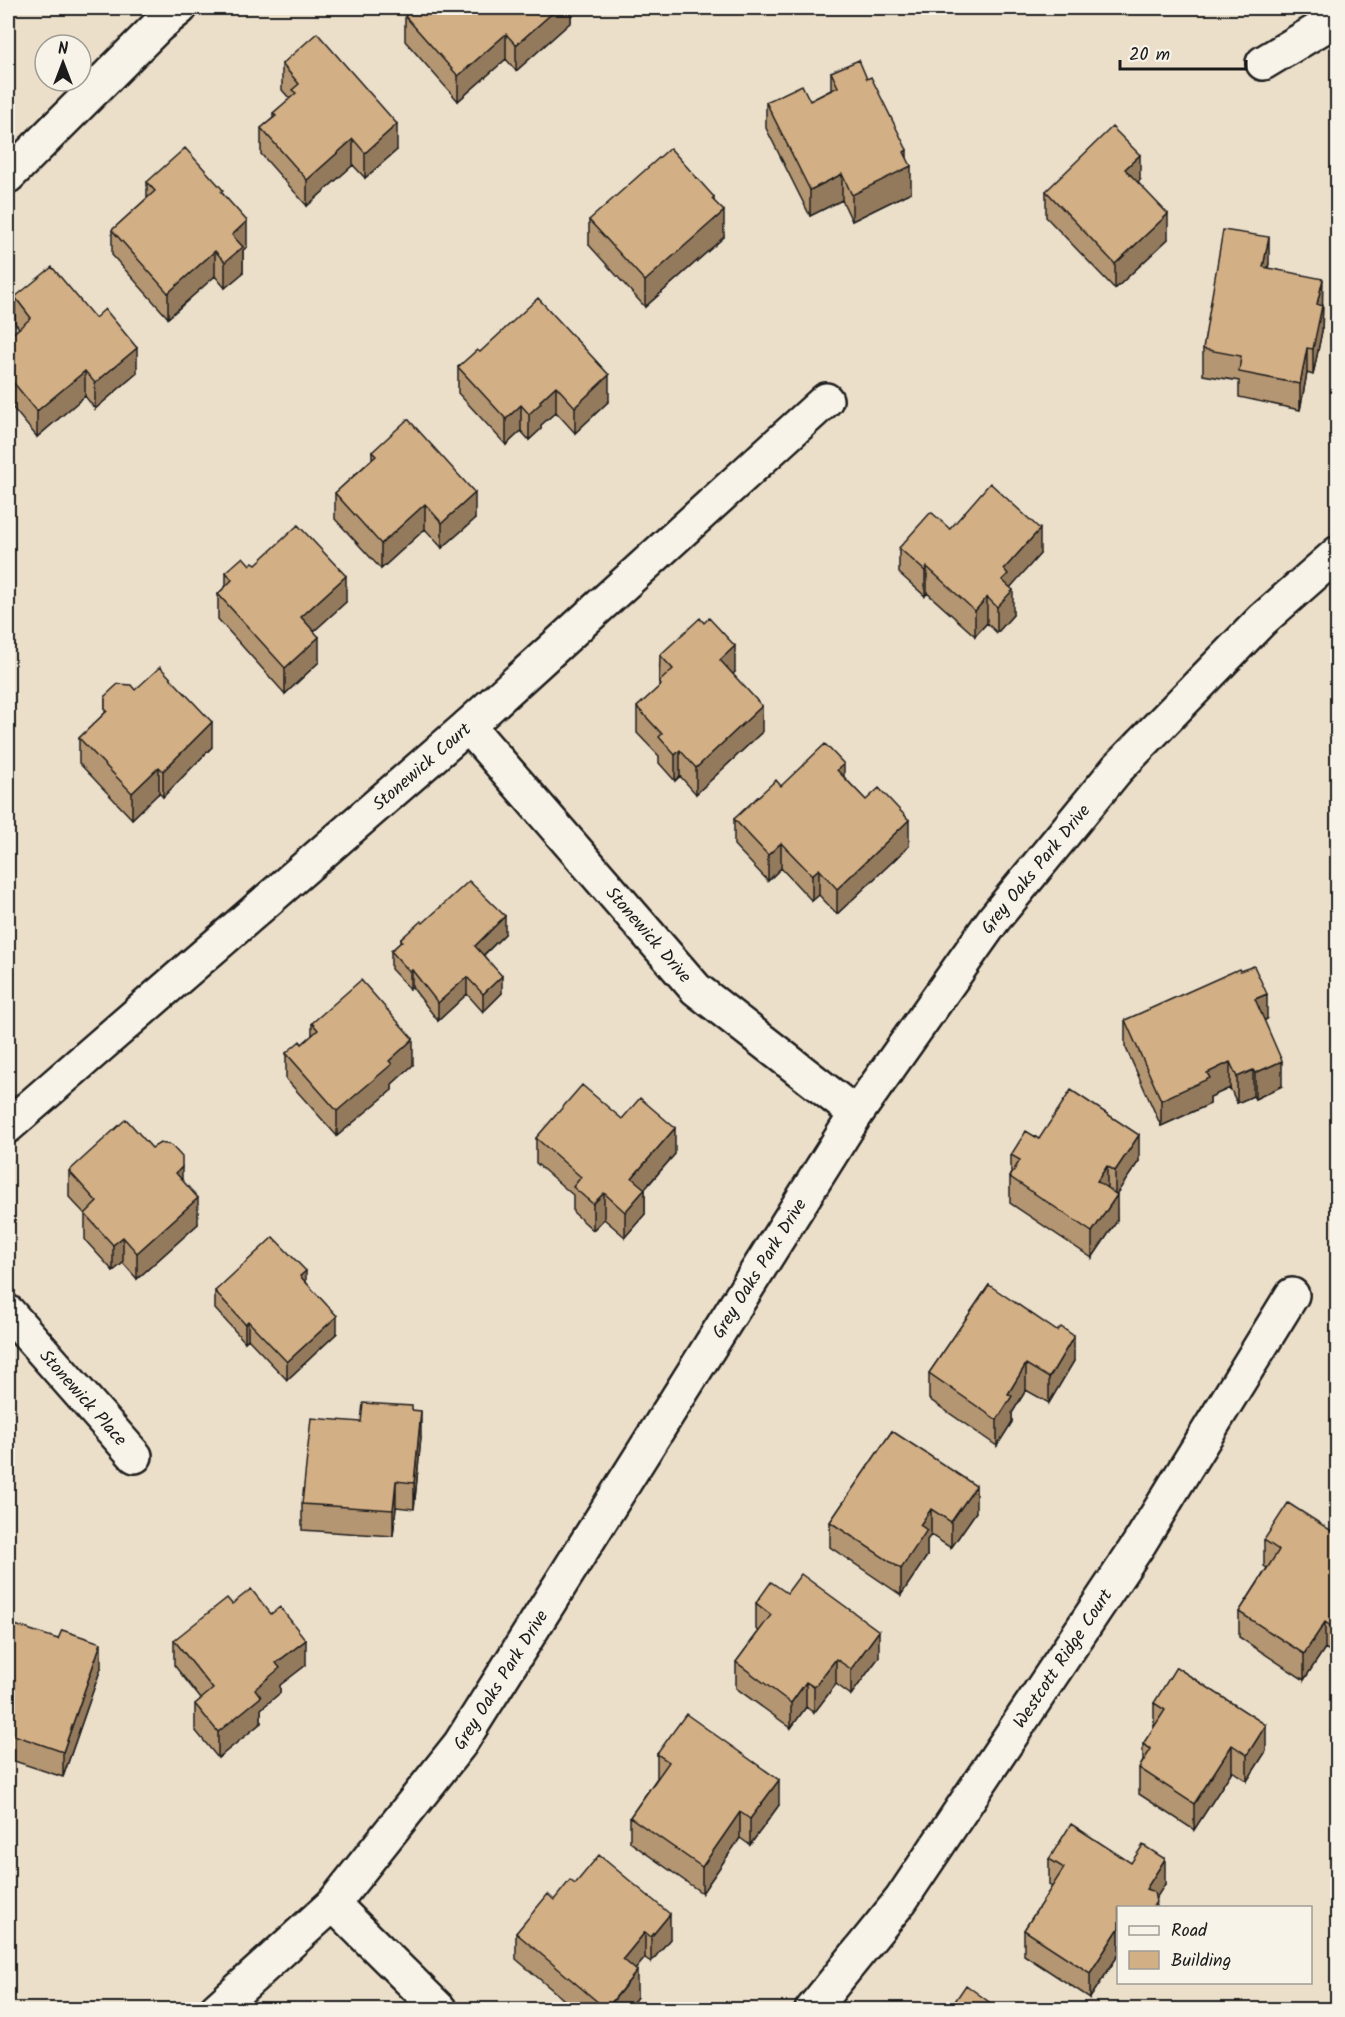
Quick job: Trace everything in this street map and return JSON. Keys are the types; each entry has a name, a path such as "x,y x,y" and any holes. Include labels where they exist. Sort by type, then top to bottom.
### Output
{"street":[{"path":"8,176 158,26 180,8"},
{"path":"1263,63 1338,18"},
{"name":"Stonewick Court","path":"8,1126 468,726 826,400"},
{"name":"Grey Oaks Park Drive","path":"216,2010 333,1904 460,1744 856,1114 994,919 1118,769 1262,620 1338,553"},
{"name":"Stonewick Drive","path":"468,726 696,989 856,1114"},
{"name":"Westcott Ridge Court","path":"812,2010 901,1900 1139,1544 1293,1295"},
{"name":"Stonewick Place","path":"8,1312 135,1456"},
{"path":"333,1904 440,2010"}],"building":[{"path":"414,8 558,8 516,45 506,34 458,76 405,16"},
{"path":"317,33 397,124 365,153 353,139 307,180 261,128 276,116 273,113 296,93 292,90 299,84 282,64"},
{"path":"859,60 867,79 871,77 907,150 904,152 911,166 852,195 842,174 810,190 766,102 802,85 810,101 838,87 831,72"},
{"path":"1112,127 1140,155 1125,169 1168,214 1115,264 1046,191"},
{"path":"185,148 247,221 232,235 243,247 225,262 215,251 168,293 112,230 155,191 147,182"},
{"path":"670,148 724,211 645,281 589,220"},
{"path":"1223,230 1269,237 1263,267 1323,279 1317,304 1322,306 1313,349 1307,348 1300,384 1239,372 1241,356 1203,349"},
{"path":"52,267 95,318 105,309 137,348 95,383 85,371 37,411 8,376 8,338 31,318 15,297"},
{"path":"538,298 609,375 575,407 556,386 529,414 521,405 506,419 458,367 477,350 480,352"},
{"path":"408,419 475,493 442,523 425,504 381,544 335,493 376,456 372,452"},
{"path":"990,483 1040,529 1004,569 1008,574 1002,580 1013,590 997,607 987,597 975,611 927,567 925,571 899,548 931,512 950,529"},
{"path":"298,525 346,576 301,617 319,637 285,668 218,594 232,580 226,572 243,557 250,565 253,562 256,564"},
{"path":"700,618 704,623 709,618 735,646 720,660 762,706 696,768 680,750 675,755 659,737 662,734 637,707 661,685 659,682 673,669 660,655"},
{"path":"160,667 212,722 163,771 159,767 132,793 79,738 107,711 105,696 118,684 131,685 135,690"},
{"path":"825,744 844,764 837,770 866,800 879,788 909,820 837,889 819,869 812,875 781,843 768,855 734,819 776,780 781,786"},
{"path":"469,881 505,916 475,946 502,976 483,994 467,977 438,1003 412,970 410,972 391,951 421,921 423,923"},
{"path":"1254,966 1267,994 1255,999 1282,1061 1255,1073 1253,1070 1237,1077 1230,1062 1207,1073 1210,1078 1161,1100 1125,1020 1239,969 1240,971"},
{"path":"361,980 413,1039 389,1061 392,1064 337,1111 286,1053 300,1041 302,1044 318,1030 312,1023"},
{"path":"582,1085 622,1119 640,1098 675,1128 632,1178 645,1189 625,1212 604,1193 593,1204 573,1187 581,1177 536,1138"},
{"path":"1071,1090 1139,1135 1115,1171 1107,1166 1097,1181 1117,1195 1092,1232 1010,1177 1020,1160 1011,1155 1026,1131 1039,1139"},
{"path":"126,1119 152,1148 160,1143 171,1145 182,1157 182,1167 176,1173 198,1198 137,1253 123,1237 113,1245 85,1214 97,1202 69,1171"},
{"path":"273,1237 306,1271 300,1276 337,1316 287,1362 248,1321 245,1324 215,1291"},
{"path":"989,1285 1057,1331 1061,1327 1074,1336 1049,1378 1026,1364 1008,1394 1012,1396 997,1420 929,1373"},
{"path":"363,1403 412,1406 412,1410 421,1411 414,1483 396,1481 393,1510 302,1504 311,1418 361,1422"},
{"path":"892,1431 976,1486 951,1522 931,1509 920,1525 927,1530 901,1569 830,1522"},
{"path":"1288,1503 1338,1535 1338,1631 1325,1622 1304,1654 1239,1612 1279,1550 1264,1540"},
{"path":"801,1574 879,1631 851,1669 836,1659 814,1687 806,1682 791,1703 736,1662 771,1615 756,1603 771,1582 787,1593"},
{"path":"251,1589 271,1614 280,1607 306,1640 276,1663 280,1668 255,1689 261,1697 218,1732 195,1704 213,1689 174,1640 227,1598 232,1604"},
{"path":"12,1624 58,1639 62,1630 101,1643 63,1752 8,1733 8,1629 10,1630"},
{"path":"1176,1667 1266,1725 1247,1755 1232,1745 1194,1804 1139,1768 1151,1749 1143,1744 1165,1710 1154,1703"},
{"path":"686,1714 779,1780 750,1819 740,1812 702,1867 630,1817 669,1762 657,1754"},
{"path":"1071,1824 1131,1863 1143,1845 1165,1859 1146,1889 1154,1892 1156,1902 1153,1906 1117,1906 1117,1931 1090,1973 1024,1930 1064,1868 1049,1859"},
{"path":"599,1855 670,1914 651,1937 645,1932 623,1959 637,1971 606,2009 516,1933 548,1894 554,1900 570,1880 575,1884"},
{"path":"966,1985 1000,2010 949,2010"}]}
